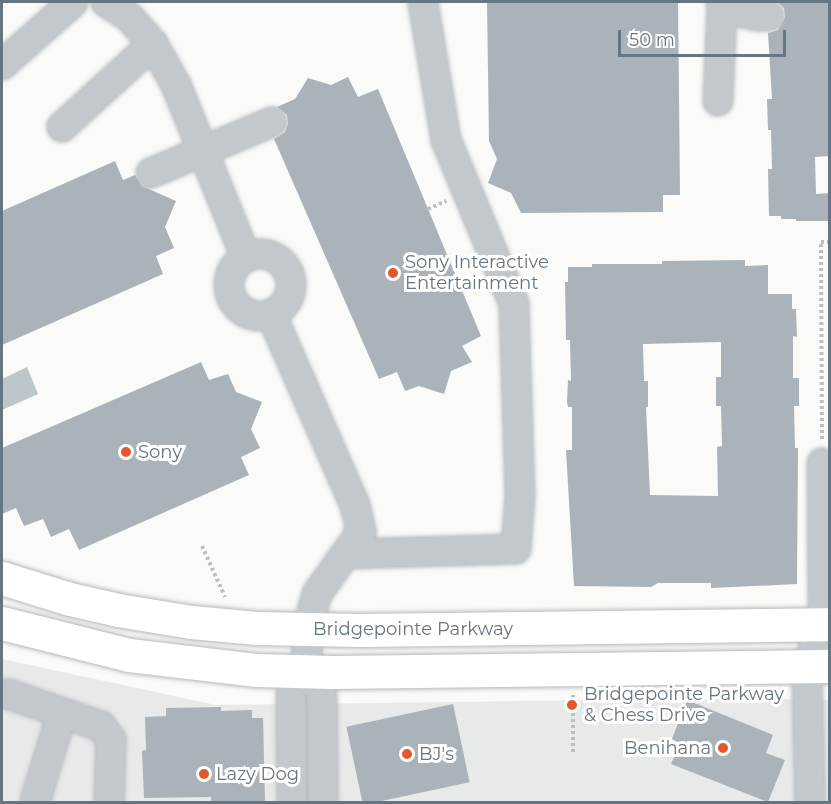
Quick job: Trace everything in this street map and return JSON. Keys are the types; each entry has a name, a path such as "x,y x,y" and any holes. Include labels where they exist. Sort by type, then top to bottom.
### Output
{"main road":[{"name":"Bridgepointe Parkway","path":"2,578 70,599 142,615 241,627 307,630 827,630"},
{"path":"2,623 81,645 154,659 226,668 306,672 818,666"}],"street":[{"path":"2,65 73,2"},
{"path":"106,2 129,17 153,44 176,85 246,257"},
{"path":"347,554 516,549 520,496 514,304 446,140 423,2"},
{"path":"718,101 721,3 757,16 769,16"},
{"path":"62,127 153,44"},
{"path":"151,173 272,122"},
{"path":"266,254 275,258 288,273 291,282 286,302 271,314 261,316 242,310 230,293 232,272 246,257 266,254"},
{"path":"271,314 355,506 361,532 317,594 307,630 306,672 293,686 291,696 292,802"},
{"path":"810,802 818,666 827,630 816,540 822,463"},
{"path":"306,672 315,678 322,696 323,802"},
{"path":"8,694 101,726 111,740 109,802"},
{"path":"35,802 62,713"}],"path":[{"path":"822,463 821,242 830,242"},
{"path":"202,546 227,601"},
{"path":"572,669 573,752"}],"shaded area":[{"path":"27,367 38,394 2,410 2,379"},
{"path":"2,659 216,705 752,698 829,700 829,802 2,802"}],"building":[{"path":"487,2 678,2 680,195 663,195 663,212 521,213 511,193 488,183 497,159 489,141"},
{"path":"777,2 830,2 830,156 815,157 816,194 830,193 830,221 796,221 796,219 781,219 781,216 769,216 768,169 772,169 767,99 772,99 768,33 778,30 785,17 784,8"},
{"name":"Sony Interactive Entertainment","path":"348,77 358,97 378,89 481,336 462,346 472,362 451,371 444,394 419,386 405,391 397,372 379,379 274,139 285,132 288,123 287,115 277,107 295,99 308,78 331,85"},
{"path":"115,161 123,180 135,175 142,186 176,201 165,227 174,248 156,256 163,274 2,345 2,211"},
{"path":"745,260 745,266 768,265 768,294 792,294 792,309 796,309 797,337 793,336 793,378 799,378 799,406 794,406 795,448 798,448 797,584 711,588 711,583 658,583 651,587 574,586 566,450 572,450 572,407 568,407 567,402 568,380 571,381 570,340 566,340 565,282 568,282 568,267 592,267 592,264 662,264 662,261","holes":["721,342 721,377 716,377 716,406 721,406 722,446 717,447 718,496 650,495 646,407 648,407 648,381 644,381 643,344"]},
{"name":"Sony","path":"201,362 209,380 228,374 236,392 262,402 251,429 260,448 241,457 249,475 79,550 69,529 51,537 43,519 24,526 16,508 2,514 2,448"},
{"name":"Benihana","path":"687,700 773,735 766,753 785,760 768,802 671,764 680,743 672,739"},
{"name":"BJ's","path":"453,704 470,782 377,802 362,802 346,727"},
{"name":"Lazy Dog","path":"221,707 221,711 252,710 252,718 263,718 265,802 211,802 211,797 144,798 142,751 146,750 145,717 166,716 166,708"}],"place":[{"name":"Sony Interactive Entertainment","path":"393,273"},
{"name":"Sony","path":"126,452"},
{"name":"Bridgepointe Parkway & Chess Drive","path":"572,705"},
{"name":"Benihana","path":"723,748"},
{"name":"BJ's","path":"407,754"},
{"name":"Lazy Dog","path":"204,774"}]}
